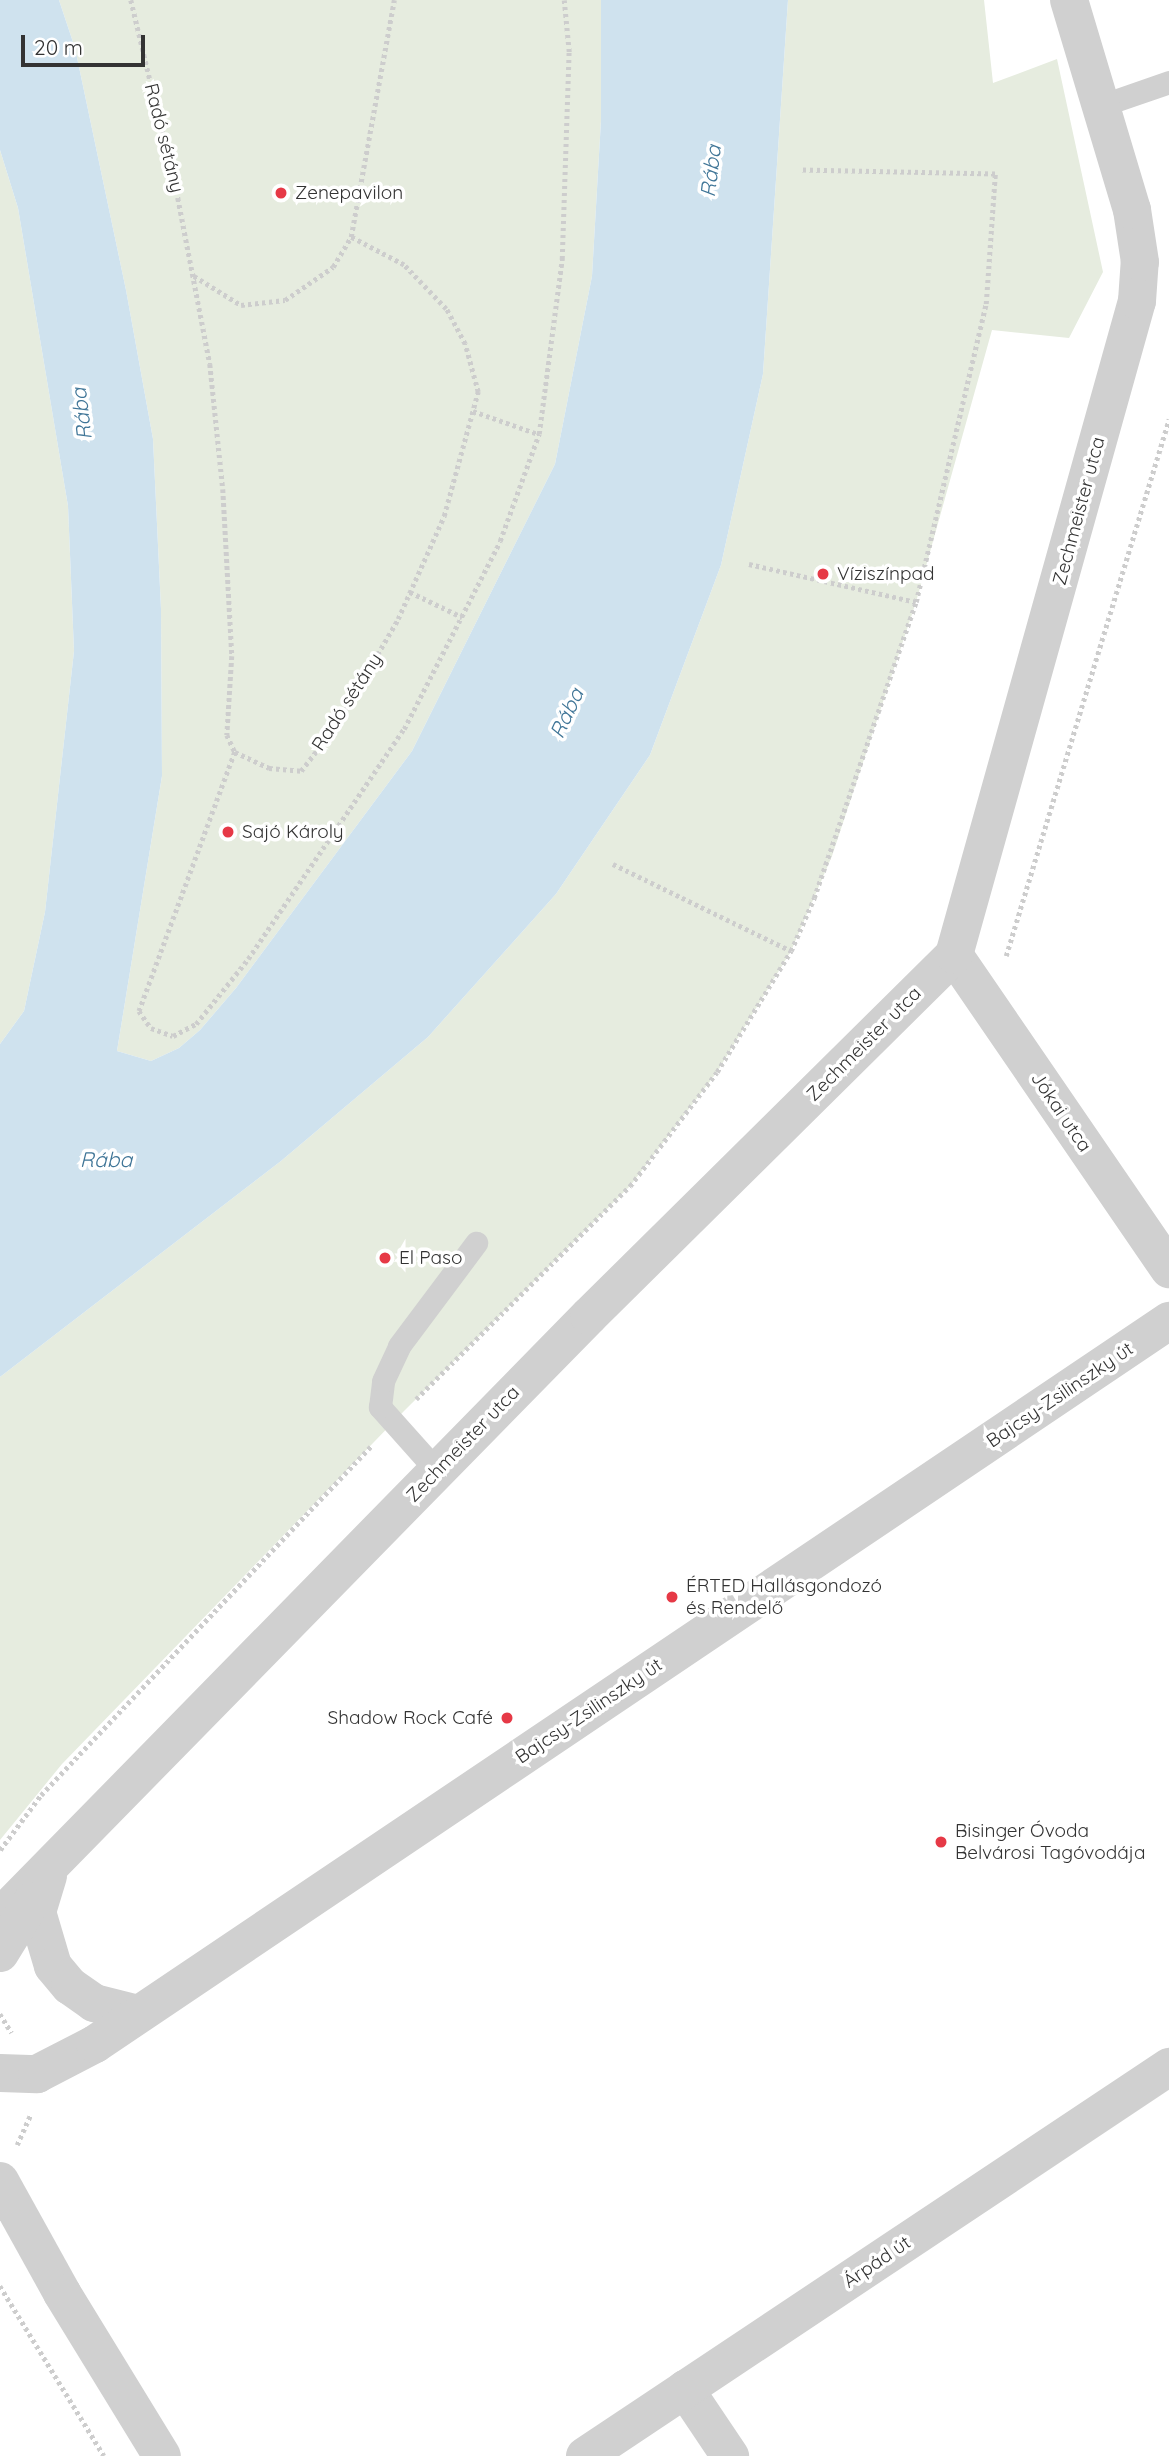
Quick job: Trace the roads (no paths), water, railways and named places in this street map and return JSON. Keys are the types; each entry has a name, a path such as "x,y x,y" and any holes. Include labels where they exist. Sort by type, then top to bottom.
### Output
{"street":[{"name":"Zechmeister utca","path":"0,1917 437,1471 954,955 1153,293 1097,107 1069,0"},
{"name":"Jókai utca","path":"954,955 1169,1269"},
{"name":"Bajcsy-Zsilinszky út","path":"0,2073 37,2074 75,2056 1169,1321"},
{"name":"Zechmeister utca","path":"0,1953 48,1876 78,1837"},
{"path":"48,1876 37,1912 53,1966 70,1986 94,2003 138,2014"},
{"name":"Árpád út","path":"585,2456 1169,2067"},
{"path":"0,2180 62,2294 162,2456"},
{"path":"0,2220 62,2294"},
{"path":"685,2389 730,2456"}],"lane":[{"path":"1097,107 1169,82"},
{"path":"437,1471 380,1406 388,1370 399,1346 476,1243"}],"water":[{"name":"Rába","path":"0,0 59,0 75,48 126,290 153,439 161,609 162,776 117,1051 151,1061 179,1048 200,1030 236,988 412,751 555,464 592,276 601,120 601,0 788,0 763,374 721,565 650,755 556,894 428,1037 281,1161 0,1377 0,1044 24,1011 45,912 74,651 68,506 18,208 0,150"}],"place":[{"name":"Zenepavilon","path":"281,193"},
{"name":"Víziszínpad","path":"823,574"},
{"name":"Sajó Károly","path":"228,832"},
{"name":"El Paso","path":"385,1258"},
{"name":"ÉRTED Hallásgondozó és Rendelő","path":"672,1597"},
{"name":"Shadow Rock Café","path":"507,1718"},
{"name":"Bisinger Óvoda Belvárosi Tagóvodája","path":"941,1842"}]}
